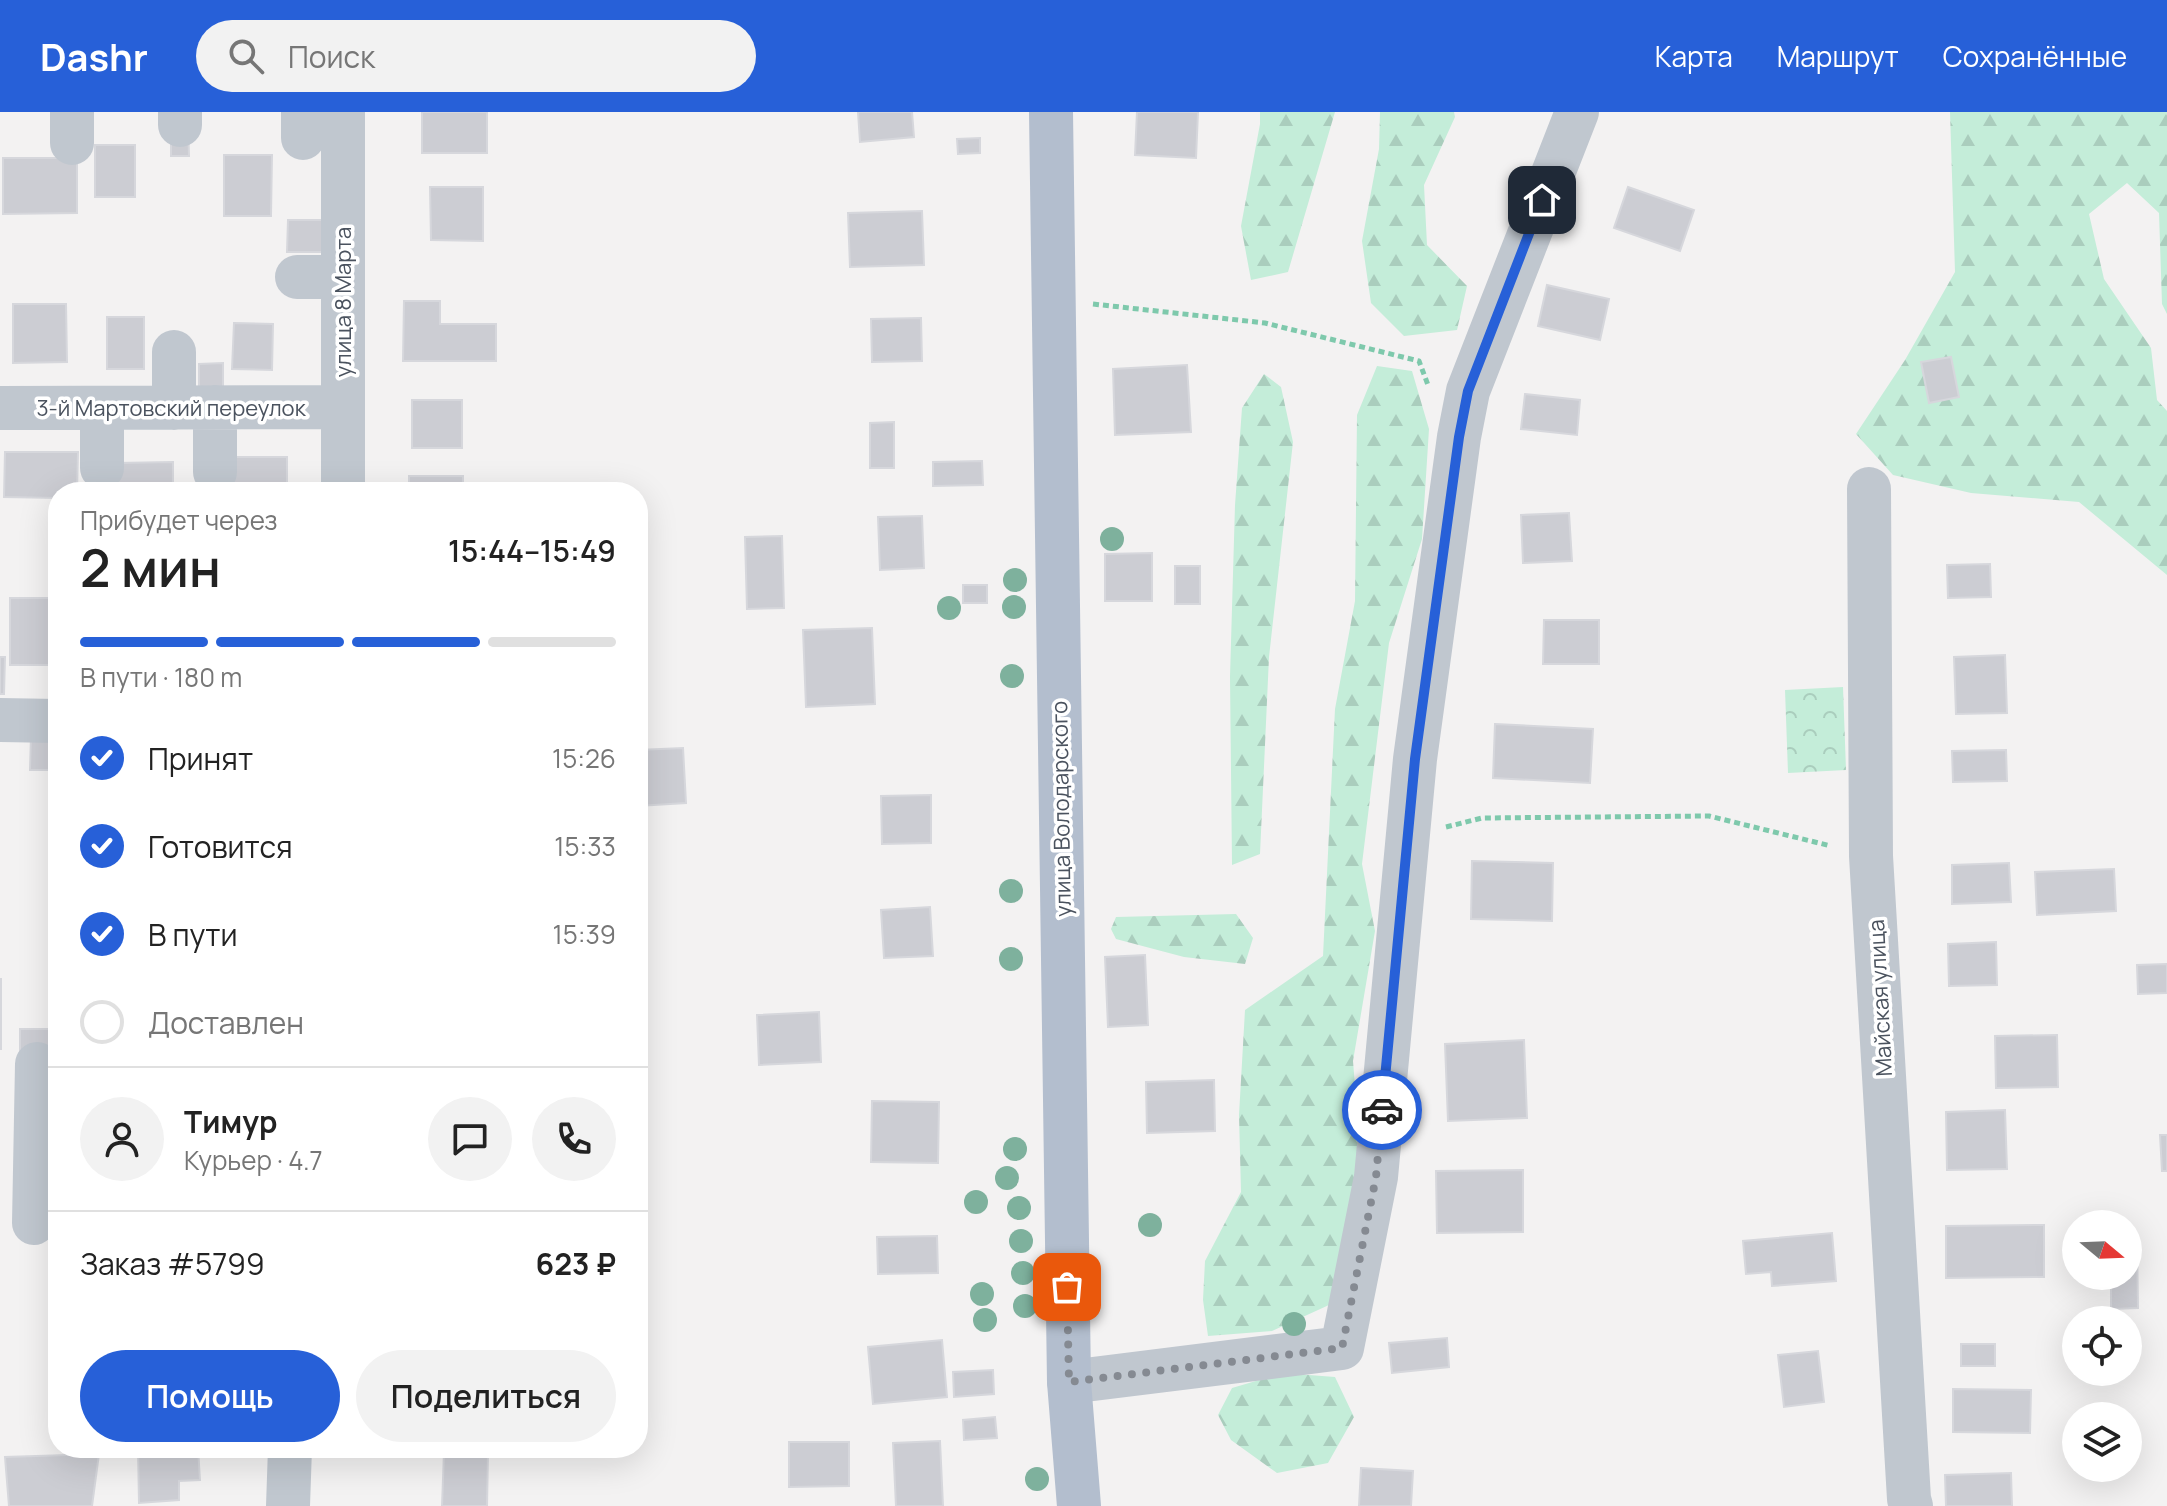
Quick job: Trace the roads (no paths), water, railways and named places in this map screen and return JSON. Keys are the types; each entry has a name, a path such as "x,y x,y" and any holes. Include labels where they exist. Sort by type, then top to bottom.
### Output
{"main road":[{"name":"улица Володарского","path":"1051,112 1069,1382 1079,1506"}],"street":[{"name":"улица 8 Марта","path":"343,112 337,250 343,482"},
{"path":"1069,1382 1342,1348 1376,1177 1417,744 1459,437 1468,391 1577,112"},
{"path":"297,277 337,250"},
{"path":"174,352 203,403 215,472"},
{"name":"3-й Мартовский переулок","path":"0,408 102,408 203,403 342,407"},
{"path":"102,408 102,468"},
{"name":"Майская улица","path":"1869,489 1871,856 1911,1506"},
{"path":"34,1223 31,1113 37,1064"},
{"path":"288,1506 290,1458"}]}
